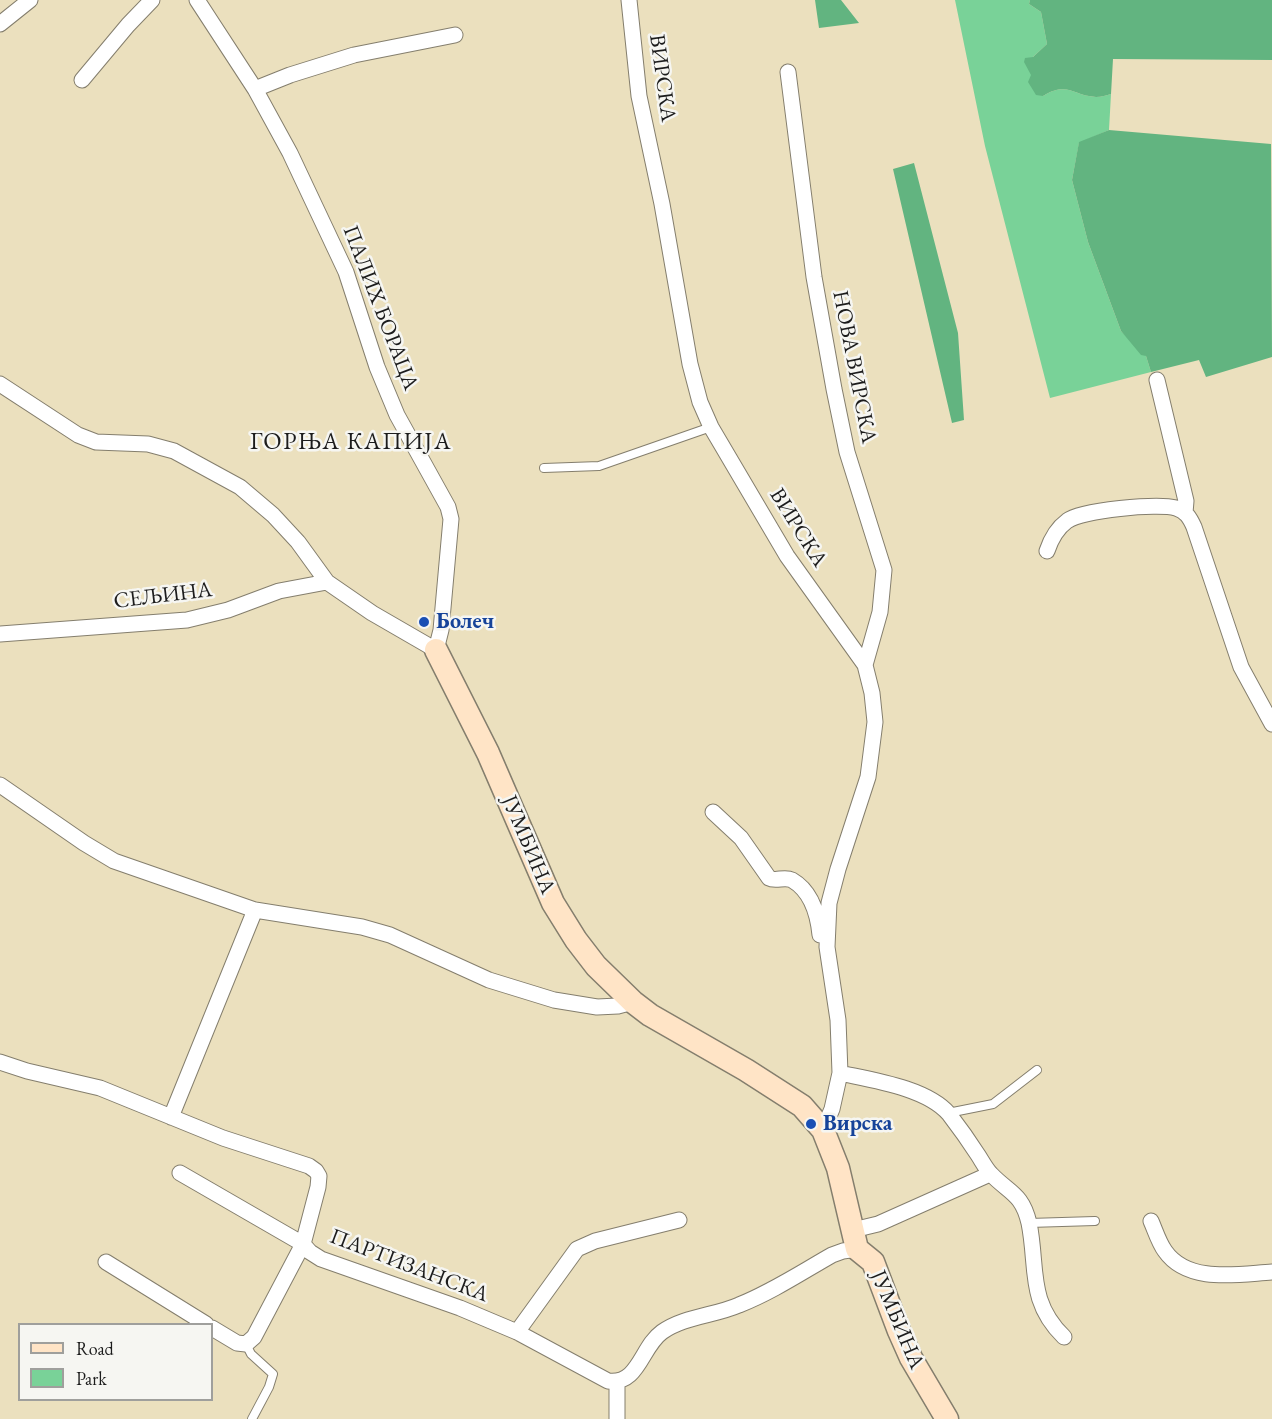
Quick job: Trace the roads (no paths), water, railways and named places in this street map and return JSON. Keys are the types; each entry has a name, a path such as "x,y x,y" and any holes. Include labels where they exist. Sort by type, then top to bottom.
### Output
{"street":[{"path":"0,24 30,0"},
{"path":"82,80 152,0"},
{"name":"ПАЛИХ БОРАЦА","path":"197,0 255,89 290,153 346,272 367,338 397,415 448,507 451,519 441,630 436,650"},
{"name":"ВИРСКА","path":"629,0 639,96 662,204 690,364 700,402 711,427 787,556 865,665 872,693 874,723 868,777 829,903 827,947 838,1020 840,1072 832,1109 823,1130"},
{"path":"255,89 290,75 354,55 455,35"},
{"name":"НОВА ВИРСКА","path":"788,72 814,277 827,357 847,452 884,570 880,612 865,665"},
{"path":"1157,380 1186,501 1185,513"},
{"path":"0,384 78,435 96,442 148,444 174,451 240,487 273,515 298,542 327,582 372,613 436,650"},
{"path":"1047,551 1052,536 1066,521 1076,516 1117,508 1173,507 1185,513 1194,527 1241,667 1272,724"},
{"name":"СЕЉИНА","path":"0,634 188,621 228,610 279,591 327,582"},
{"name":"ЈУМБИНА","path":"436,650 488,753 553,903 591,960 650,1016 746,1070 802,1106 823,1130 838,1168 855,1240 873,1262 907,1349 947,1419"},
{"path":"0,785 114,861 255,910 362,927 390,935 489,980 554,1000 597,1007 618,1006 633,1002"},
{"path":"713,812 741,838 769,878 791,880 807,895 815,909 821,939 827,947"},
{"path":"171,1117 255,910"},
{"name":"ПАРТИЗАНСКА","path":"0,1062 27,1071 100,1088 223,1138 309,1166 316,1171 318,1176 318,1187 303,1244 310,1252 321,1259 460,1308 517,1332 602,1378 618,1383"},
{"path":"840,1072 903,1088 929,1100 948,1113 990,1174 1015,1192 1023,1205 1029,1223 1038,1296 1045,1314 1064,1337"},
{"path":"180,1173 303,1244 254,1337 246,1344 237,1343 213,1329"},
{"path":"617,1419 618,1383 636,1369 655,1337 664,1331 686,1319 732,1308 753,1300 843,1251 878,1224 990,1174"},
{"path":"517,1332 577,1249 595,1241 679,1220"},
{"path":"1152,1221 1164,1250 1178,1264 1191,1270 1208,1274 1272,1272"},
{"path":"106,1262 204,1323"}],"lane":[{"path":"544,468 599,466 711,427"},
{"path":"948,1113 993,1104 1037,1070"},
{"path":"1029,1223 1095,1221"},
{"path":"246,1344 251,1354 273,1374 269,1387 252,1419"}],"place":[{"name":"Болеч","path":"424,622"},
{"name":"Вирска","path":"811,1124"}],"district":[{"name":"ГОРЊА КАПИЈА","path":"351,442"}]}
